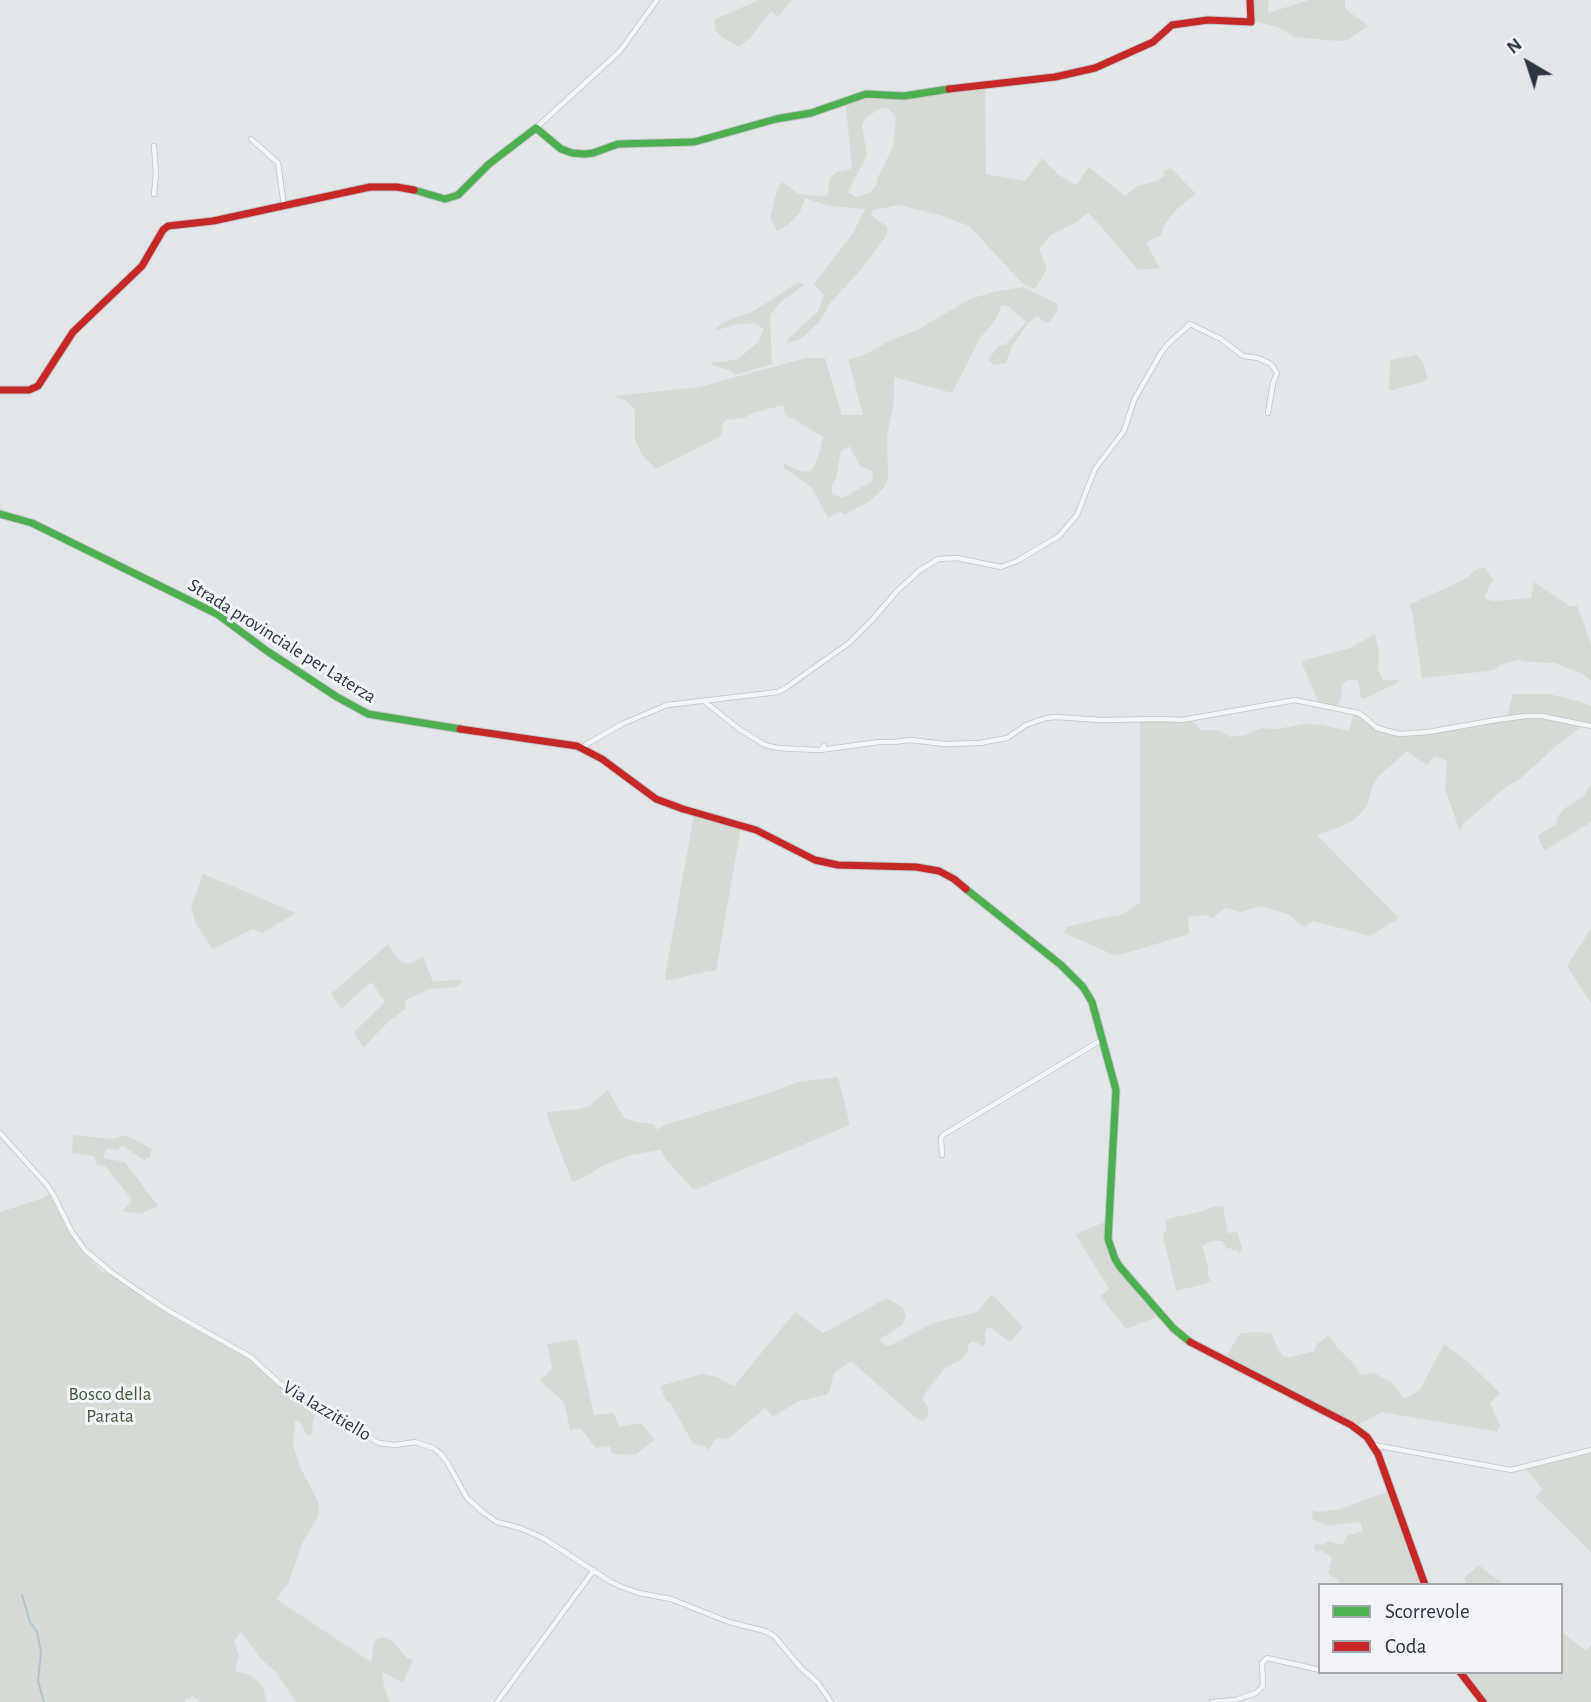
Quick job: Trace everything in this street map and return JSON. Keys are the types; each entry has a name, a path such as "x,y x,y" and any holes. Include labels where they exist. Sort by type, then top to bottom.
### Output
{"main road":[{"path":"0,390 29,390 38,386 73,332 142,266 168,226 213,221 370,187 397,187 444,199 454,197 489,164 536,128 561,149 579,154 593,153 618,144 694,142 776,119 811,113 866,94 904,96 1047,78 1094,68 1153,42 1172,25 1208,20 1251,22 1250,0"},
{"name":"Strada provinciale per Laterza","path":"0,514 32,523 217,614 278,658 368,714 582,748 602,759 656,799 756,830 815,860 838,865 933,869 964,887 1074,977 1092,1002 1116,1097 1108,1239 1120,1267 1173,1328 1192,1344 1361,1431 1378,1454 1424,1583"},
{"path":"1462,1674 1483,1702"}],"street":[{"path":"536,128 620,51 657,0"},
{"path":"251,139 278,163 284,207"},
{"path":"154,146 154,194"},
{"path":"582,748 607,732 654,710 678,703 773,694 787,687 849,643 897,591 937,559 957,558 1001,567 1012,564 1059,536 1077,515 1095,469 1124,431 1137,395 1161,353 1191,324 1243,356 1258,358 1271,364 1277,373 1268,413"},
{"path":"703,701 765,746 778,748 822,748 910,740 945,744 980,743 1007,738 1027,725 1046,718 1182,720 1295,700 1358,713 1377,728 1399,734 1526,716 1542,716 1591,726"},
{"path":"942,1155 943,1135 1103,1039"},
{"name":"Via Iazzitiello","path":"0,1133 54,1194 72,1232 85,1250 111,1272 169,1311 251,1357 279,1383 379,1443 396,1445 415,1442 433,1448 447,1462 467,1498 497,1522 543,1538 622,1587 671,1599 713,1617 774,1636 831,1702"},
{"path":"1373,1445 1511,1470 1591,1450"},
{"path":"497,1702 594,1570"},
{"path":"1212,1702 1235,1700 1256,1693 1263,1686 1262,1663 1267,1658 1318,1670"}],"green space":[{"path":"759,0 792,0 778,17 771,11 751,37 739,47 715,30 715,19"},
{"path":"1251,0 1269,0 1268,13 1309,0 1345,0 1347,10 1368,26 1348,40 1294,37 1278,27 1253,21"},
{"path":"985,86 986,174 1025,181 1042,158 1059,175 1076,185 1089,167 1125,196 1136,187 1158,180 1165,175 1163,171 1171,168 1196,194 1176,210 1165,224 1161,235 1146,243 1160,268 1138,270 1088,212 1077,222 1051,235 1039,249 1047,269 1035,289 1023,284 969,226 940,215 898,205 873,210 871,215 887,227 887,235 859,272 831,302 819,322 801,339 788,343 788,339 818,311 824,295 814,284 853,233 865,209 828,206 805,198 800,212 790,223 777,231 770,217 778,187 783,182 798,194 828,194 830,178 837,172 850,169 852,165 845,101 870,94 891,97","holes":["888,108 896,117 893,147 876,186 869,193 856,197 848,192 867,155 862,125 866,118 879,109"]},
{"path":"797,283 805,284 781,302 770,315 772,364 735,375 729,370 712,365 713,361 738,359 759,341 764,329 755,323 733,325 715,331 717,326 752,312"},
{"path":"1023,287 1058,304 1057,311 1050,322 1045,323 1038,316 1029,322 1011,348 1006,363 993,365 988,360 999,345 1005,345 1026,322 1009,307 1002,305 995,321 980,338 952,393 894,377 894,401 887,436 888,479 883,489 870,501 844,515 840,511 828,518 812,488 784,468 784,464 804,472 811,471 823,437 785,414 783,405 744,418 726,420 721,436 656,469 642,455 635,440 635,410 626,401 613,396 699,387 806,358 825,358 842,415 863,415 848,359 862,356 893,339 917,330 970,299","holes":["849,446 861,467 873,471 872,481 843,498 833,494 831,487 836,479 841,451"]},
{"path":"1417,355 1423,362 1428,380 1389,391 1390,360"},
{"path":"1484,567 1494,581 1490,583 1485,597 1487,599 1493,601 1531,598 1534,582 1570,606 1577,606 1591,643 1591,681 1581,673 1561,665 1519,660 1489,671 1422,678 1409,605 1467,578 1475,570"},
{"path":"1375,634 1379,653 1378,669 1383,680 1398,680 1397,683 1364,699 1360,697 1357,680 1348,680 1342,685 1341,700 1335,707 1319,704 1301,661 1350,648"},
{"path":"1513,694 1549,694 1582,702 1591,706 1591,728 1582,726 1555,747 1463,824 1460,832 1445,788 1447,761 1435,756 1426,765 1407,751 1378,777 1372,787 1368,804 1360,814 1338,828 1317,835 1399,918 1370,936 1313,921 1305,927 1301,926 1290,915 1260,906 1238,913 1225,908 1211,919 1208,915 1188,917 1189,933 1186,935 1120,955 1064,933 1066,927 1121,915 1140,903 1140,720 1192,720 1201,730 1218,730 1230,737 1245,735 1261,728 1277,729 1304,724 1349,731 1354,711 1374,725 1395,732 1417,732 1507,716"},
{"path":"1591,784 1591,822 1544,851 1538,835 1556,824 1558,816 1565,808 1584,796"},
{"path":"694,814 741,828 716,971 666,981 665,976"},
{"path":"203,874 296,913 262,933 253,929 213,949 196,924 191,907"},
{"path":"1591,928 1591,1004 1567,966"},
{"path":"388,944 398,959 405,963 411,963 423,956 433,982 459,979 462,982 457,987 430,989 405,1000 406,1009 390,1020 363,1048 354,1032 385,1002 371,982 341,1009 331,994"},
{"path":"838,1077 850,1125 694,1190 666,1160 661,1150 632,1155 604,1165 572,1182 547,1116 547,1112 589,1106 608,1090 624,1118 653,1124 658,1130 662,1126 798,1082"},
{"path":"73,1135 112,1139 126,1135 152,1149 150,1157 144,1160 122,1145 118,1150 106,1150 103,1158 125,1162 158,1206 140,1214 122,1211 132,1200 105,1166 97,1165 94,1156 72,1153"},
{"name":"Bosco della Parata","path":"50,1193 75,1241 100,1270 246,1355 278,1384 318,1409 313,1420 312,1435 307,1435 299,1421 295,1420 293,1446 301,1469 318,1501 319,1515 303,1542 288,1584 276,1599 371,1662 376,1639 385,1637 407,1658 413,1660 403,1683 382,1672 390,1702 296,1702 276,1672 261,1659 241,1632 234,1641 239,1656 235,1671 257,1680 263,1688 267,1702 200,1702 193,1696 185,1699 185,1702 0,1702 0,1212 43,1198"},
{"path":"1223,1206 1228,1233 1237,1232 1243,1250 1238,1253 1231,1248 1227,1249 1222,1241 1212,1241 1202,1246 1209,1270 1207,1271 1213,1282 1176,1291 1163,1236 1163,1233 1167,1232 1165,1220"},
{"path":"1105,1222 1106,1244 1115,1264 1159,1316 1126,1329 1100,1296 1109,1289 1075,1234"},
{"path":"991,1295 1023,1327 1010,1342 987,1327 984,1346 971,1342 962,1359 945,1368 922,1399 928,1407 928,1416 924,1421 917,1419 851,1361 834,1373 826,1395 799,1401 773,1417 765,1408 728,1439 717,1438 708,1450 691,1440 670,1403 666,1401 660,1386 702,1374 717,1377 734,1386 795,1312 823,1333 887,1298 903,1308 906,1317 902,1325 879,1340 885,1345 891,1345 933,1323 977,1312"},
{"path":"1258,1332 1272,1334 1283,1356 1290,1357 1314,1351 1317,1344 1329,1335 1361,1375 1374,1373 1393,1383 1404,1399 1420,1390 1444,1344 1467,1361 1500,1393 1490,1403 1501,1427 1498,1432 1382,1412 1358,1425 1225,1358 1239,1335"},
{"path":"577,1339 594,1415 614,1413 619,1427 641,1423 655,1440 635,1455 612,1454 610,1446 596,1448 580,1428 570,1430 564,1402 539,1380 552,1368 547,1344"},
{"path":"1591,1450 1591,1552 1535,1497 1543,1490 1525,1468"},
{"path":"1389,1491 1422,1583 1337,1583 1339,1580 1328,1574 1332,1557 1321,1550 1316,1551 1314,1546 1328,1541 1343,1545 1347,1536 1363,1531 1360,1522 1327,1526 1312,1519 1313,1510 1319,1512 1340,1509"},
{"path":"1479,1565 1502,1583 1466,1583 1464,1578"},
{"path":"1563,1633 1586,1651 1591,1645 1591,1702 1485,1702 1464,1674 1563,1674"}],"waterway":[{"path":"22,1595 30,1622 37,1632 41,1652 38,1681 44,1702"}],"traffic: fast":[{"path":"414,190 445,199 458,195 489,164 536,128 561,149 584,154 618,144 694,142 776,119 811,113 866,94 904,96 949,89"},
{"path":"0,514 32,523 217,614 267,651 368,714 460,729"},
{"path":"966,889 1061,965 1083,987 1092,1002 1116,1090 1108,1239 1120,1267 1173,1328 1190,1342"}],"traffic: jam":[{"path":"949,89 1055,77 1095,68 1153,42 1172,25 1208,20 1251,22 1250,0"},
{"path":"0,390 29,390 38,386 73,332 142,266 168,226 213,221 370,187 414,190"},
{"path":"460,729 577,746 602,759 656,799 756,830 815,860 838,865 916,867 939,871 966,889"},
{"path":"1190,1342 1351,1425 1367,1437 1378,1454 1424,1583"},
{"path":"1462,1674 1483,1702"}]}
